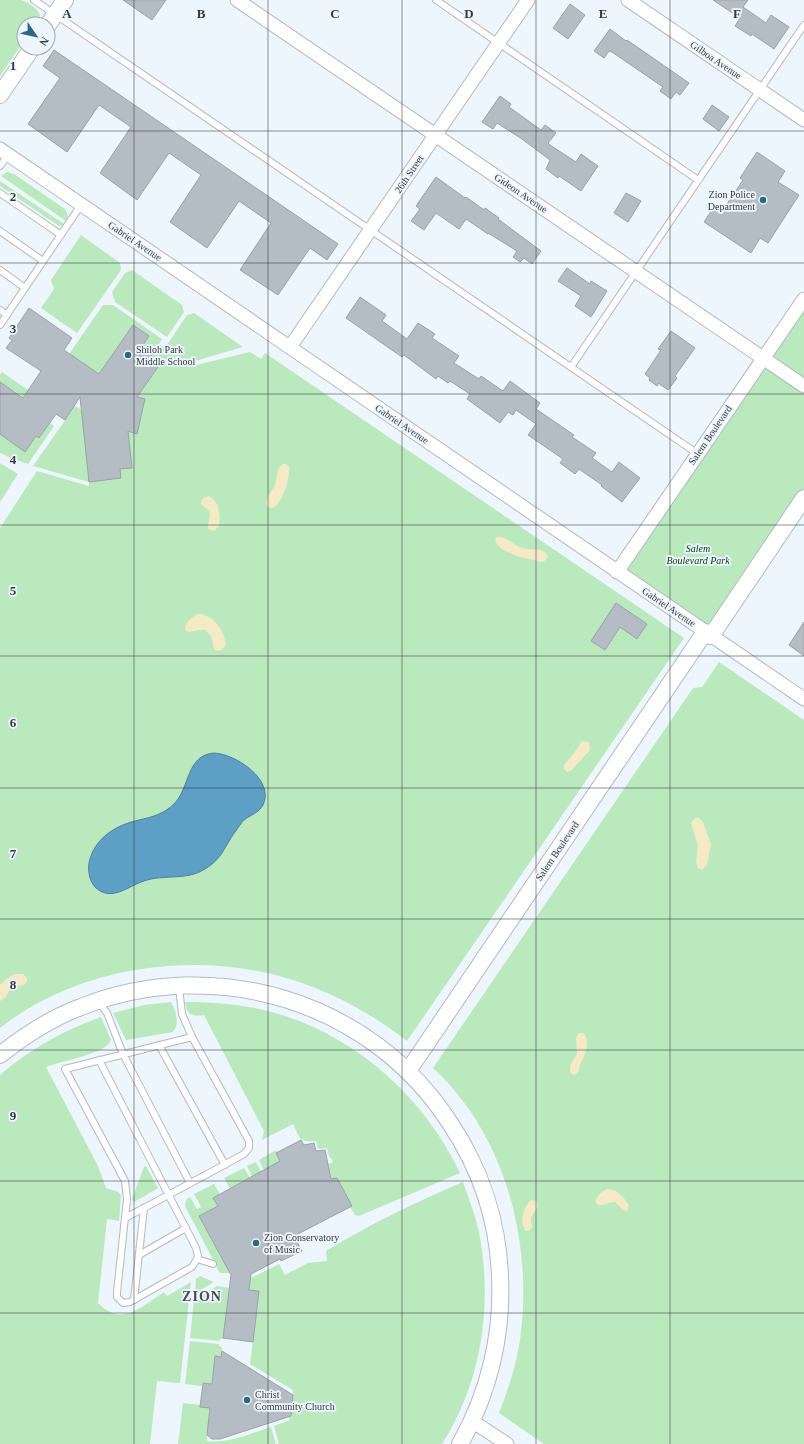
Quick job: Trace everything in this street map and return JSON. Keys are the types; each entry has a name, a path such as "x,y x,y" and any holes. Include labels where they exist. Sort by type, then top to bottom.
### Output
{"street":[{"path":"55,16 65,0"},
{"name":"Gideon Avenue","path":"238,0 804,386"},
{"name":"26th Street","path":"290,347 528,0"},
{"name":"Gilboa Avenue","path":"628,0 804,120"},
{"path":"0,95 27,56"},
{"name":"Gabriel Avenue","path":"4,152 804,700"},
{"name":"Salem Boulevard","path":"617,572 804,299"},
{"name":"Salem Boulevard","path":"408,1071 708,634 804,498"},
{"path":"0,1055 19,1040 68,1012 97,1001 140,990 178,985 230,987 263,993 296,1002 327,1015 357,1031 385,1051 408,1071 434,1100 457,1133 478,1175 489,1206 497,1245 501,1285 498,1331 492,1364 487,1383 472,1421 460,1444"},
{"path":"472,1421 507,1444"}],"lane":[{"path":"34,0 48,16"},
{"path":"436,0 698,180"},
{"path":"56,23 371,229 698,454"},
{"path":"571,367 804,25"},
{"path":"0,166 4,152"},
{"path":"0,193 61,235"},
{"path":"0,325 81,205"},
{"path":"0,231 44,261"},
{"path":"0,270 25,288"},
{"path":"0,310 7,315"},
{"path":"125,1218 247,1152 249,1141 192,1037 182,1014 178,985"},
{"path":"97,1001 107,1013 123,1054 190,1183"},
{"path":"99,1060 186,1228 196,1248 198,1256 192,1267 126,1303 120,1301 117,1295 127,1194 125,1181 65,1069 99,1060 192,1037"},
{"path":"159,1045 225,1165"},
{"path":"134,1300 144,1208"},
{"path":"139,1255 186,1228"},
{"path":"197,1259 213,1264"}],"green space":[{"path":"0,0 20,0 35,8 40,16 16,16 16,53 0,76"},
{"path":"7,172 14,174 65,209 68,216 66,221 1,176"},
{"path":"0,181 64,224 59,226 0,186"},
{"path":"81,235 120,263 121,270 77,333 41,308 54,289 51,280"},
{"path":"132,270 182,305 184,312 167,337 115,302 112,292 125,273"},
{"name":"Salem Boulevard Park","path":"804,299 804,498 711,636 617,572"},
{"path":"103,305 113,305 162,339 159,344 165,348 187,315 194,313 243,347 188,363 192,366 250,352 261,359 265,353 684,638 407,1041 376,1019 345,1001 312,987 279,976 244,969 209,965 172,966 135,970 98,978 47,998 15,1017 0,1028 0,528 37,471 89,486 89,482 33,466 75,406 82,410 120,469 128,431 137,433 145,400 137,397 158,367 148,361 154,352 143,345 149,336 133,325 99,374 69,354"},
{"path":"2,372 28,390 23,397 0,382 0,375"},
{"path":"50,423 54,426 28,464 0,453 0,434 25,451 36,436 40,438"},
{"path":"0,463 18,474 0,502"},
{"path":"719,662 804,720 804,1444 544,1444 499,1413 510,1383 518,1353 523,1297 522,1261 517,1225 508,1190 495,1156 478,1124 458,1094 433,1068 693,688 702,687"},
{"path":"171,1002 176,1013 177,1021 173,1032 126,1040 113,1013 144,1005"},
{"path":"185,1002 225,1004 264,1010 295,1020 325,1033 354,1050 380,1069 404,1092 426,1117 444,1144 460,1173 359,1216 355,1215 350,1207 351,1206 331,1179 328,1164 332,1163 333,1161 329,1156 327,1148 318,1149 316,1141 303,1140 299,1136 293,1124 262,1140 264,1131 204,1015 196,1016 191,1014 187,1010"},
{"path":"101,1017 111,1040 108,1045 92,1053 46,1067 98,1166 106,1188 118,1192 121,1195 119,1221 107,1219 98,1303 115,1314 124,1314 140,1308 164,1292 167,1296 191,1282 180,1383 157,1381 150,1444 0,1444 0,1075 23,1057 48,1041 87,1022"},
{"path":"276,1150 276,1154 281,1162 264,1170 259,1160"},
{"path":"256,1162 261,1172 252,1177 247,1166"},
{"path":"146,1166 158,1188 134,1202 132,1199 144,1167"},
{"path":"244,1168 250,1178 230,1189 224,1178"},
{"path":"463,1182 479,1232 485,1287 484,1314 481,1342 467,1395 456,1420 442,1444 279,1444 274,1426 290,1420 288,1416 291,1415 293,1390 250,1364 259,1291 249,1290 251,1278 279,1264 285,1275 308,1263 327,1261 326,1251 343,1241 393,1214"},
{"path":"214,1184 220,1194 213,1198 218,1206 199,1216 230,1273 220,1273 185,1206 186,1200 190,1197 197,1209 201,1207 194,1194"},
{"path":"200,1276 214,1282 195,1292 196,1279"},
{"path":"217,1286 229,1288 223,1339 220,1339 220,1341 190,1338 194,1300"},
{"path":"190,1341 219,1344 219,1346 222,1347 222,1355 219,1356 212,1384 203,1383 202,1386 185,1384"},
{"path":"183,1403 210,1408 207,1441 223,1441 271,1427 276,1444 178,1444"}],"sand":[{"path":"283,464 286,464 289,467 286,487 280,502 271,508 266,505 266,502 275,484 278,470"},
{"path":"208,496 217,504 220,518 219,526 214,531 208,529 210,513 201,504 202,499"},
{"path":"497,537 504,538 526,549 544,551 548,557 542,562 515,555 502,549 498,545 495,540"},
{"path":"200,614 210,618 221,629 226,645 222,650 217,651 214,649 211,636 205,630 186,631 185,626 189,620"},
{"path":"582,741 589,742 590,750 571,771 567,772 564,769 564,765"},
{"path":"695,818 699,818 703,822 711,844 707,865 702,870 698,868 696,862 698,846 691,823"},
{"path":"15,974 23,974 27,978 27,981 24,985 11,988 5,998 0,1001 0,985 6,979"},
{"path":"579,1033 583,1033 586,1037 587,1047 578,1073 573,1075 570,1072 570,1066 577,1054 576,1037"},
{"path":"607,1189 614,1190 622,1196 629,1205 627,1211 623,1210 615,1202 601,1205 597,1204 595,1201 599,1194"},
{"path":"531,1200 536,1201 538,1206 531,1218 532,1228 529,1231 526,1231 522,1219 524,1211"}],"water":[{"path":"214,753 223,754 233,758 251,770 264,786 265,796 261,808 243,821 216,861 198,873 152,879 138,883 120,892 108,894 96,888 90,876 89,863 96,846 101,840 114,829 122,825 158,815 174,804 183,790 193,766 205,755"}],"building":[{"path":"123,0 166,0 152,20"},
{"path":"713,0 748,0 743,7 766,23 771,15 789,27 774,49 752,34 751,36 735,26 740,18"},
{"path":"570,4 585,15 568,39 553,28"},
{"path":"610,29 689,83 680,95 676,92 671,99 660,91 663,87 612,52 609,51 604,58 594,51"},
{"path":"56,51 338,244 327,260 310,248 278,295 240,270 271,223 239,201 207,248 170,222 201,175 169,153 137,200 100,173 131,127 99,105 67,152 28,124 60,78 43,66 50,56 56,56"},
{"path":"500,96 511,104 509,107 541,130 545,125 556,133 548,143 550,145 576,162 581,154 598,166 581,191 559,176 558,178 546,169 550,160 522,139 497,123 493,129 482,122"},
{"path":"712,105 729,117 719,131 703,119"},
{"name":"Zion Police Department","path":"757,152 785,171 778,182 799,195 768,243 760,238 751,253 704,222 715,205 723,210 743,180 740,178"},
{"path":"436,177 465,198 466,197 484,210 485,208 541,251 532,264 524,258 520,262 513,257 517,251 466,219 459,229 436,213 424,230 411,221 420,209 416,206"},
{"path":"626,193 641,201 628,222 614,213"},
{"path":"567,268 590,284 591,281 607,291 591,317 575,306 581,296 558,281"},
{"path":"360,297 386,315 382,321 407,339 418,323 435,334 432,338 459,356 454,363 479,379 481,376 503,391 510,381 540,403 536,409 574,435 572,437 596,453 592,458 612,472 619,462 640,478 622,502 601,486 602,485 579,469 575,474 560,463 563,459 528,435 536,424 516,410 513,415 508,412 500,423 467,399 470,394 450,381 448,383 438,376 436,379 404,355 402,357 346,318"},
{"path":"29,308 72,338 64,350 99,374 133,325 149,336 143,345 154,352 148,361 158,367 137,397 145,399 137,434 128,431 132,468 120,469 121,478 89,482 80,397 65,420 56,414 39,438 36,436 25,452 0,434 0,382 23,398 41,371 6,348 12,340 9,338"},
{"path":"671,331 695,348 675,376 677,378 668,390 658,383 657,386 649,380 650,378 645,374 661,350 658,349"},
{"path":"616,603 647,624 637,639 620,627 605,650 591,641"},
{"path":"804,622 804,656 789,645"},
{"name":"Zion Conservatory of Music","path":"301,1140 304,1145 314,1143 316,1151 325,1150 331,1179 337,1178 352,1206 294,1236 302,1251 281,1261 280,1259 251,1274 249,1290 259,1291 253,1342 223,1338 231,1275 199,1216 218,1206 213,1198 280,1161 276,1153"},
{"name":"Christ Community Church","path":"222,1351 293,1395 291,1416 220,1439 212,1439 207,1435 210,1408 200,1407 203,1383 212,1384 215,1356 221,1357"}],"place":[{"name":"Zion Police Department","path":"763,200"},
{"name":"Shiloh Park Middle School","path":"128,355"},
{"name":"Zion Conservatory of Music","path":"256,1243"},
{"name":"Christ Community Church","path":"247,1400"}],"district":[{"name":"ZION","path":"202,1296"}]}
